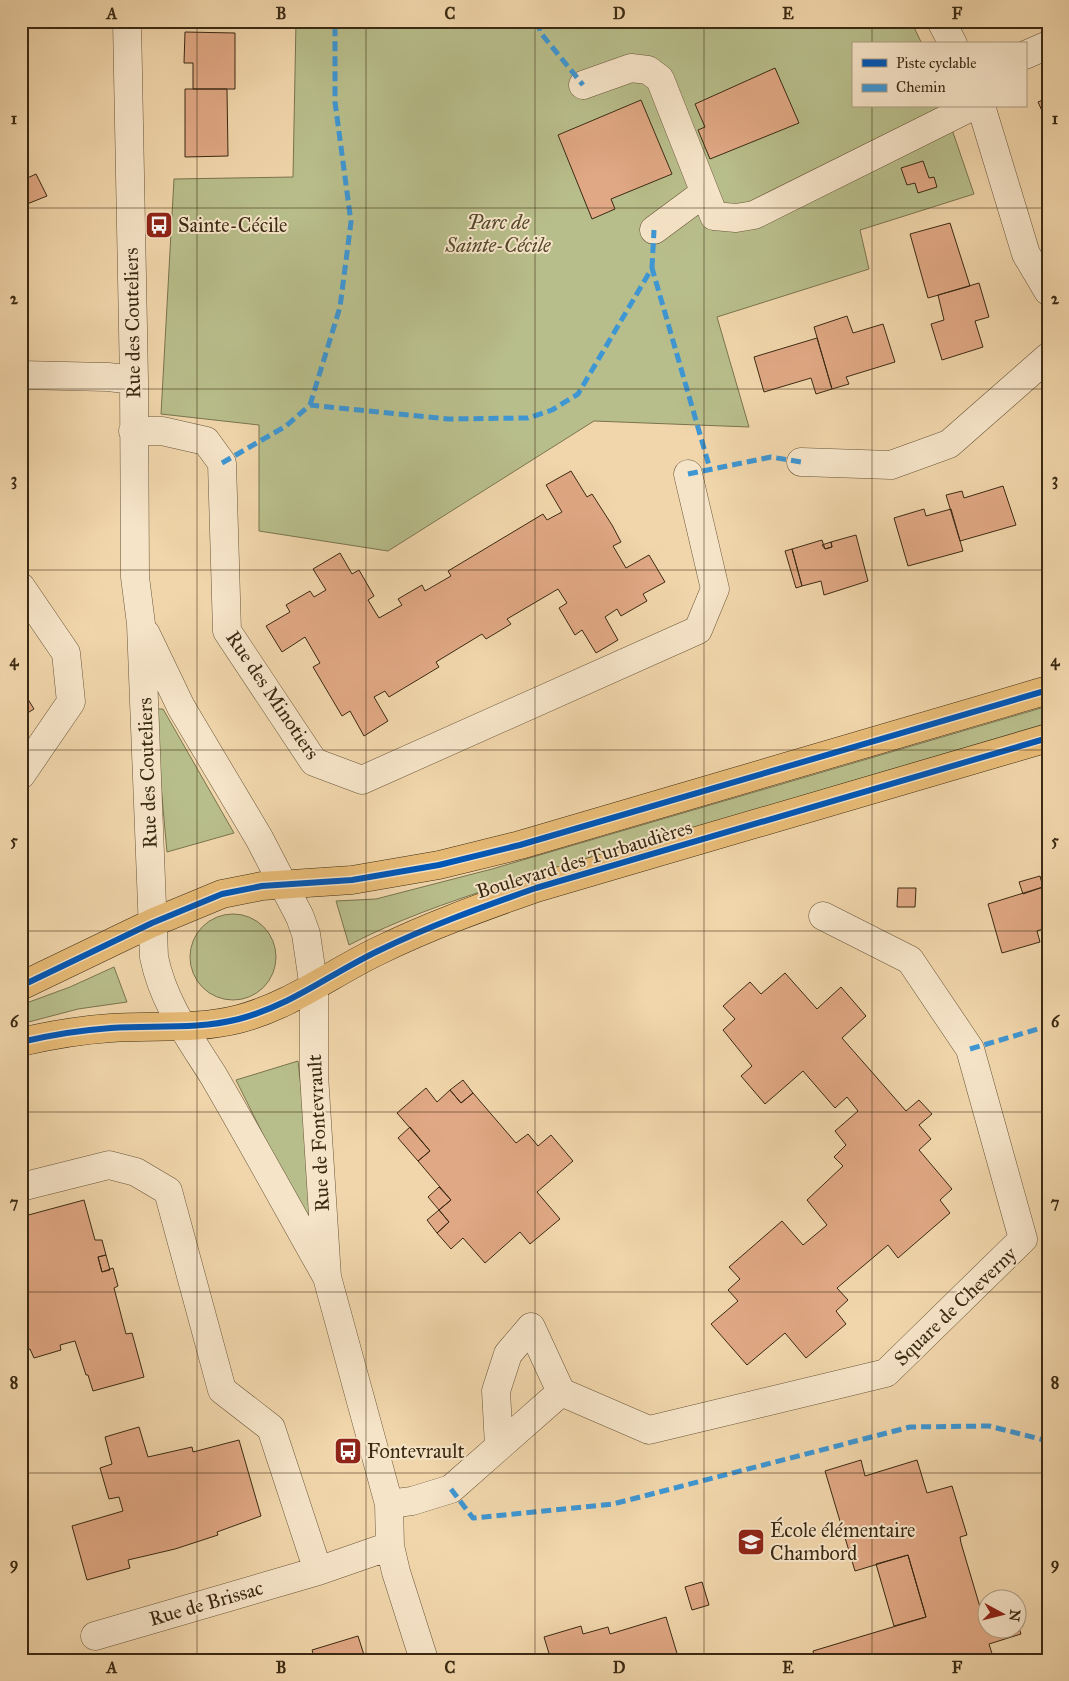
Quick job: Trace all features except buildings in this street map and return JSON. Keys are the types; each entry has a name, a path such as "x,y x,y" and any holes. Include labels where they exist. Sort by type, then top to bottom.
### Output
{"main road":[{"name":"Boulevard des Turbaudières","path":"21,986 152,923 241,888 352,880 448,863 520,845 1048,690"},
{"name":"Boulevard des Turbaudières","path":"21,1042 68,1032 111,1028 182,1028 215,1024 261,1012 314,989 376,951 454,916 545,886 1048,738"}],"street":[{"name":"Rue des Couteliers","path":"127,21 134,380 135,577 141,624 152,923"},
{"path":"941,21 951,42"},
{"path":"1026,55 1048,45"},
{"path":"583,85 631,68 648,70 660,79 714,216 726,218 754,215 969,108"},
{"path":"982,108 1026,254 1048,292"},
{"path":"654,230 704,193"},
{"path":"801,462 891,466 950,444 1048,357"},
{"path":"21,375 108,377 134,380"},
{"name":"Rue des Minotiers","path":"133,431 162,431 206,441 222,463 227,631 314,762 362,780 698,630 715,589 688,474"},
{"path":"21,587 66,653 71,702 21,775"},
{"name":"Rue des Couteliers","path":"141,624 181,707 259,838 284,884"},
{"path":"284,884 306,934 314,989"},
{"name":"Square de Cheverny","path":"561,1392 649,1430 886,1373 1023,1239 970,1049 910,960 824,916"},
{"path":"152,923 158,975 164,992 182,1028"},
{"name":"Rue de Fontevrault","path":"314,989 314,1076 327,1277 389,1504 390,1546 424,1660"},
{"name":"Rue de Fontevrault","path":"182,1028 212,1075 327,1277"},
{"path":"21,1187 109,1165 136,1172 168,1191 222,1390 271,1428 318,1571"},
{"path":"389,1504 412,1501 451,1489 561,1392 531,1327 508,1354 496,1391 499,1446"},
{"name":"Rue de Brissac","path":"95,1636 318,1571 390,1546"}],"green space":[{"name":"Parc de Sainte-Cécile","path":"296,21 911,21 921,42 852,42 852,108 945,108 974,194 860,230 869,269 717,317 749,427 594,421 388,551 259,531 259,425 161,414 174,179 293,177"},
{"path":"1048,706 1048,723 498,886 422,912 349,945 336,901 376,899 492,869"},
{"path":"154,709 163,709 234,833 167,852"},
{"path":"233,914 250,917 269,933 273,940 276,957 273,974 257,993 250,997 233,1000 216,997 197,981 193,974 190,957 193,940 209,921 216,917"},
{"path":"114,967 127,1002 78,1009 21,1024 21,1005 70,987"},
{"path":"298,1061 316,1222 308,1225 236,1080"}],"marked path":[{"path":"310,405 340,307 351,222 335,102 335,21"},
{"path":"538,21 540,32 583,85"},
{"path":"652,268 654,230"},
{"path":"222,463 286,426 310,405 448,419 528,418 552,410 578,394 652,268 710,469"},
{"path":"688,474 771,457 801,462"},
{"path":"970,1049 1048,1026"},
{"path":"451,1489 473,1518 613,1504 910,1427 989,1426 1048,1441"}],"cycle path":[{"path":"21,986 152,923 222,894 262,886 352,880 439,865 520,845 1048,690"},
{"path":"21,1042 88,1030 207,1025 239,1019 276,1006 360,960 417,933 536,888 1048,738"}],"place":[{"name":"Sainte-Cécile","path":"159,225"},
{"name":"Fontevrault","path":"348,1451"},
{"name":"École élémentaire Chambord","path":"751,1542"}]}
